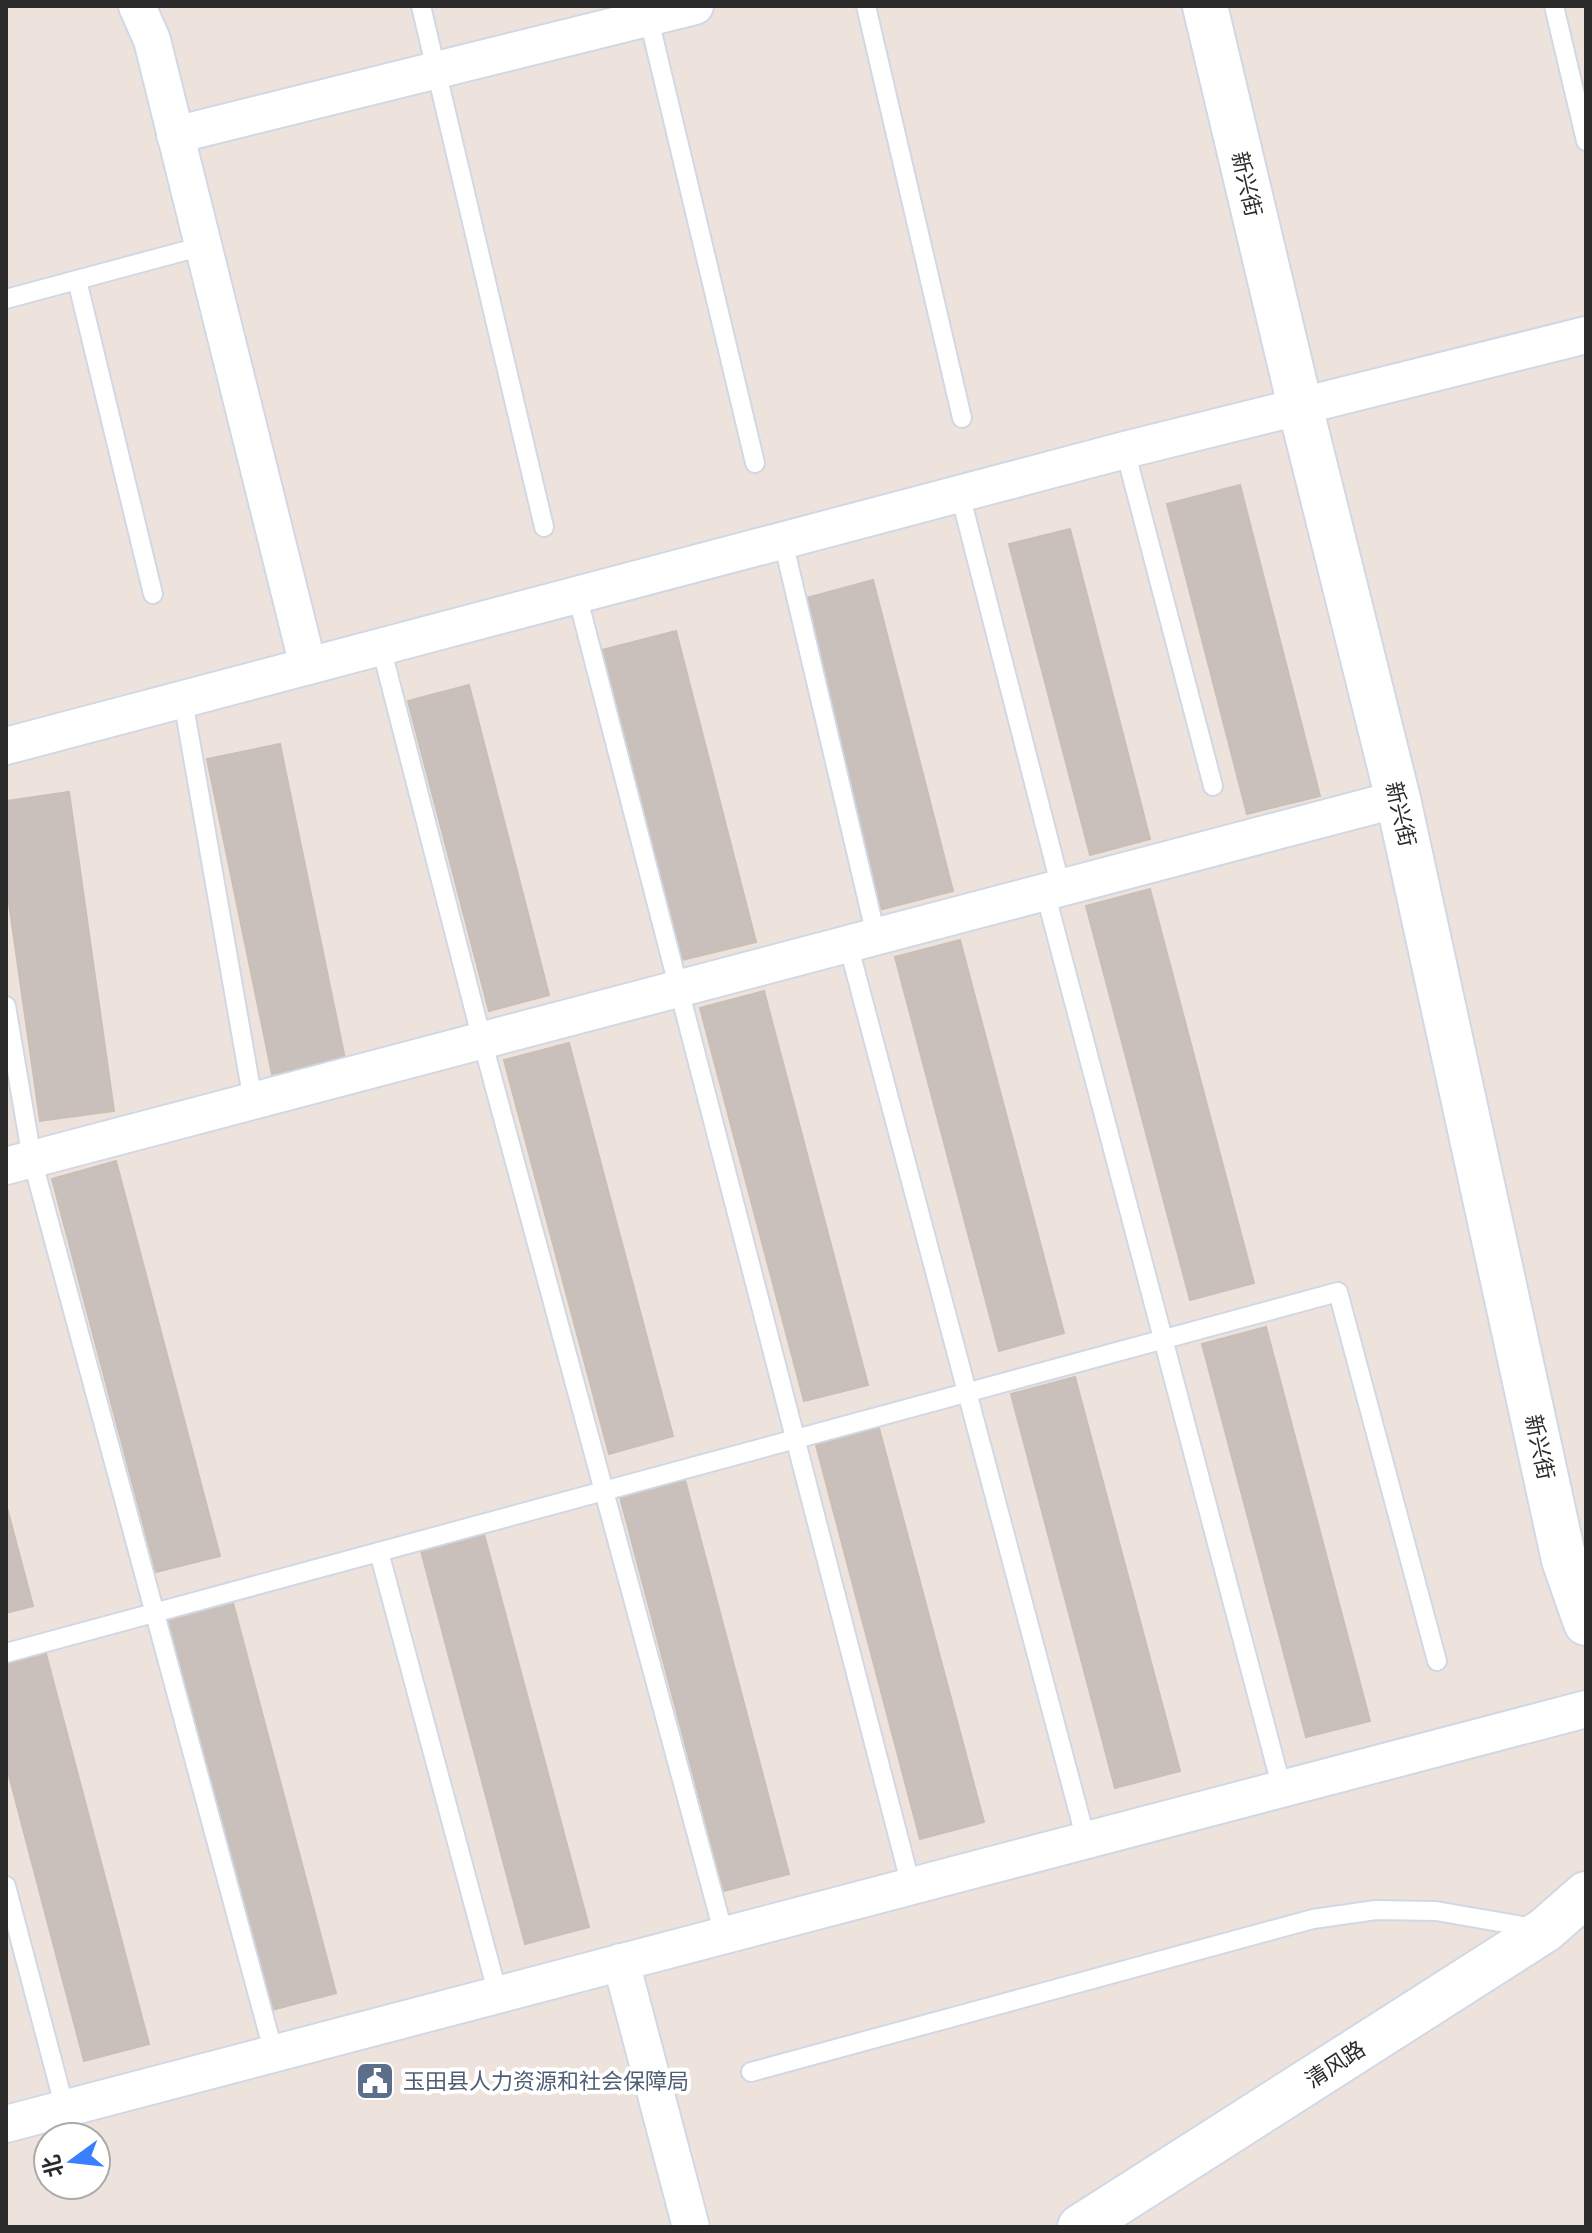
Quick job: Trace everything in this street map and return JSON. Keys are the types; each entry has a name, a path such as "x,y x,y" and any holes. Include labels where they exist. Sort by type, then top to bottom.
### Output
{"street":[{"path":"137,6 152,40 308,666"},
{"path":"175,135 436,70 647,12 695,6"},
{"name":"新兴街","path":"1205,6 1398,799 1586,1623"},
{"path":"6,746 1125,450 1586,335"},
{"path":"19,1163 1398,799"},
{"path":"6,2124 1586,1709"},
{"name":"清风路","path":"1080,2227 1545,1930 1586,1894"},
{"path":"621,1962 691,2227"}],"lane":[{"path":"421,6 544,527"},
{"path":"866,6 962,418"},
{"path":"1554,6 1586,141"},
{"path":"647,12 755,463"},
{"path":"6,299 203,246"},
{"path":"77,280 153,594"},
{"path":"1125,450 1213,786"},
{"path":"960,494 1163,1339 1282,1789"},
{"path":"783,541 862,940 967,1392 1086,1840"},
{"path":"577,595 911,1886"},
{"path":"381,647 482,1040 724,1935"},
{"path":"183,700 253,1101"},
{"path":"6,1006 19,1163 154,1613 274,2054"},
{"path":"6,1653 1338,1292 1437,1661"},
{"path":"379,1552 498,1995"},
{"path":"6,1886 65,2109"},
{"path":"751,2072 1313,1919 1376,1910 1436,1911 1545,1930"}],"building":[{"path":"1240,485 1320,796 1247,814 1167,504"},
{"path":"1070,529 1150,839 1090,855 1009,544"},
{"path":"873,580 953,891 879,910 799,600"},
{"path":"676,631 756,942 682,960 602,650"},
{"path":"469,685 549,995 489,1011 408,701"},
{"path":"280,744 345,1059 272,1074 207,759"},
{"path":"69,792 114,1111 40,1121 6,882 6,801"},
{"path":"1150,889 1254,1283 1190,1300 1086,906"},
{"path":"960,940 1064,1333 999,1351 895,957"},
{"path":"764,991 868,1385 804,1401 700,1008"},
{"path":"569,1043 673,1436 609,1454 504,1060"},
{"path":"116,1161 220,1556 156,1572 52,1179"},
{"path":"1266,1327 1370,1721 1306,1737 1202,1344"},
{"path":"1075,1377 1180,1771 1115,1788 1011,1394"},
{"path":"879,1428 984,1822 920,1839 816,1445"},
{"path":"685,1480 789,1874 724,1891 620,1497"},
{"path":"6,1504 33,1606 6,1613"},
{"path":"484,1534 589,1927 525,1944 421,1551"},
{"path":"232,1599 336,1993 272,2010 167,1616"},
{"path":"45,1650 149,2044 84,2061 6,1764 6,1660"}],"place":[{"name":"玉田县人力资源和社会保障局","path":"375,2081"}]}
